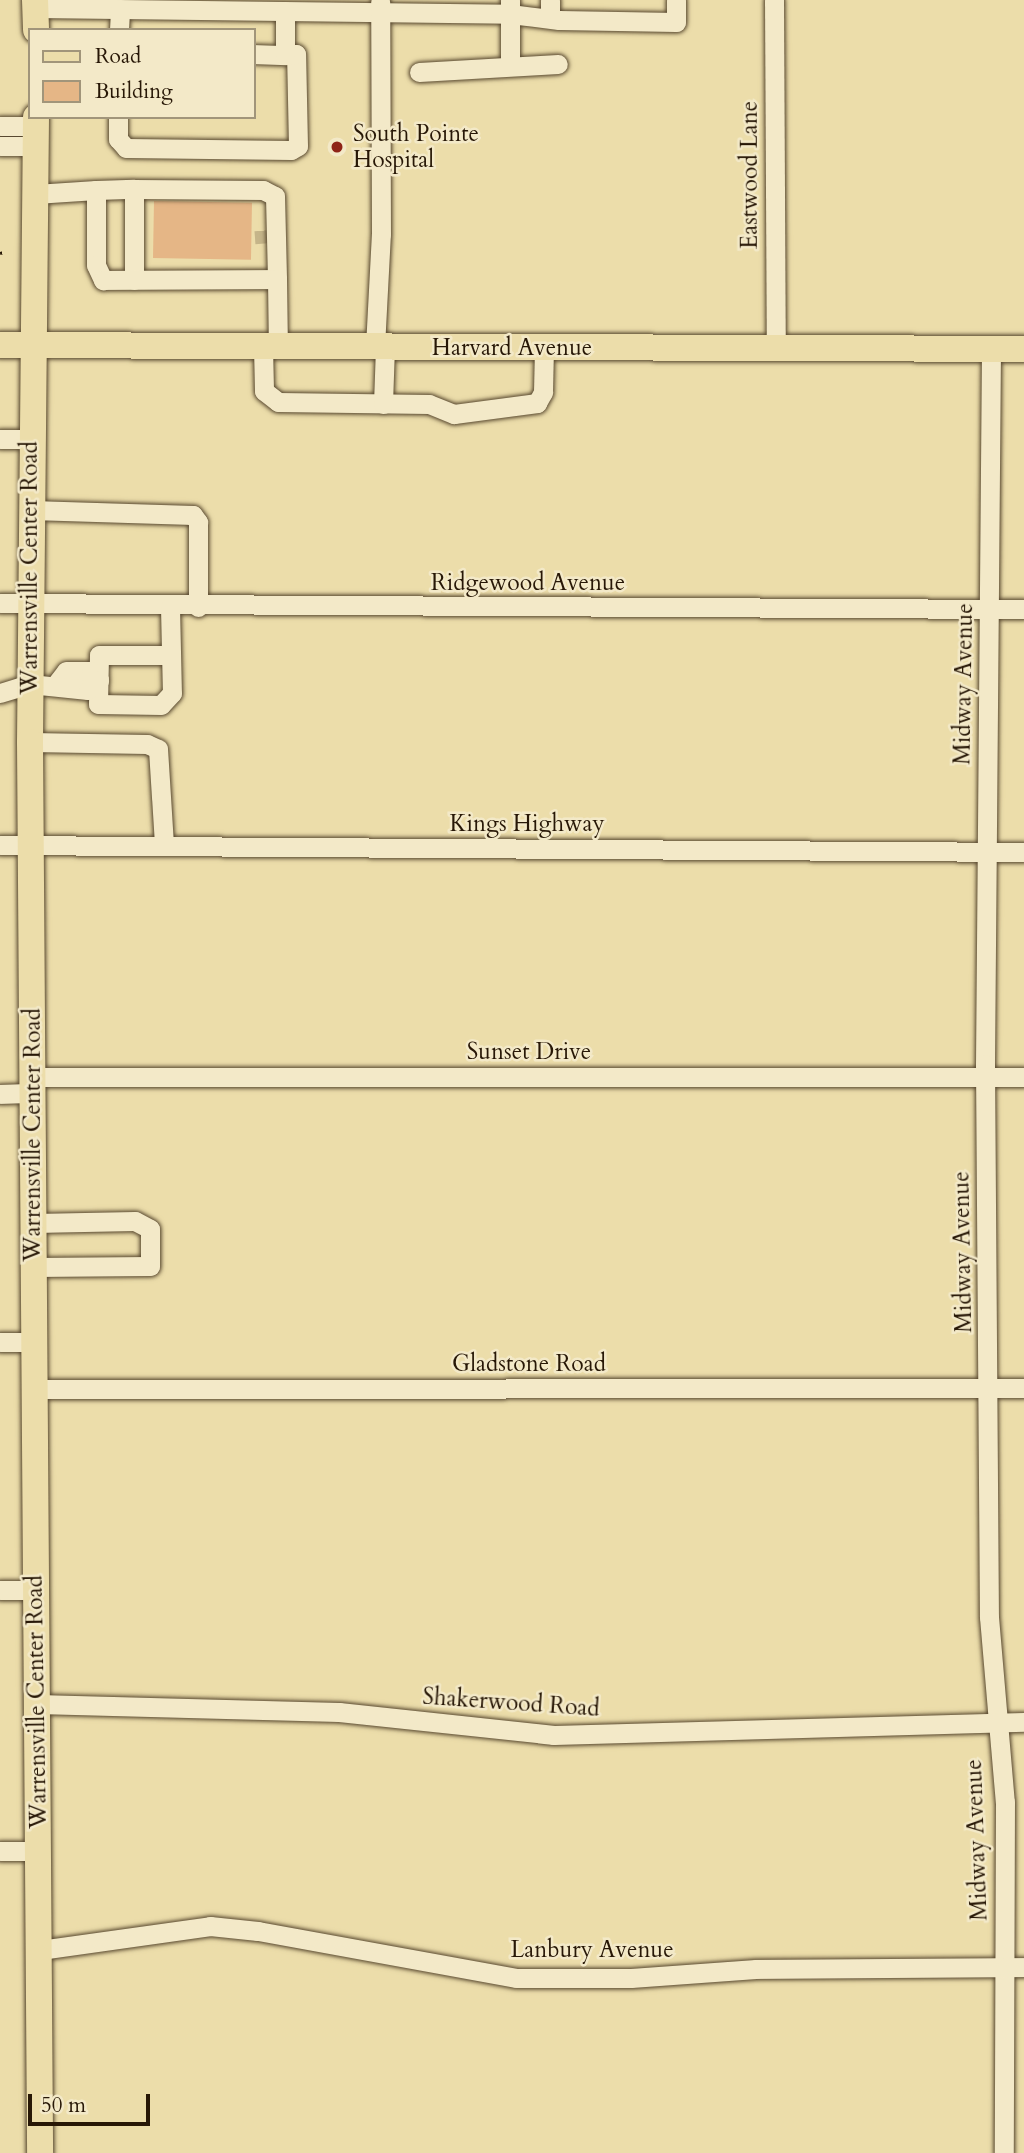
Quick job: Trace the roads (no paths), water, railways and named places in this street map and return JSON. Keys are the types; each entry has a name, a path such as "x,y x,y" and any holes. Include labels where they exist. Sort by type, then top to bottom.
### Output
{"main road":[{"name":"Warrensville Center Road","path":"36,130 30,439 31,604 43,684 30,742 30,845 34,1085 34,1590 40,1851 40,2153"},
{"name":"Harvard Avenue","path":"0,345 1024,349"}],"street":[{"path":"35,13 121,6 178,5 285,11 380,6 510,7 676,22 676,0"},
{"name":"Eastwood Lane","path":"774,0 776,349"},
{"path":"119,28 121,6"},
{"path":"380,6 380,347 383,404"},
{"path":"510,7 510,65"},
{"path":"285,11 285,55"},
{"path":"118,119 118,139 126,148 291,150 298,146 296,54 256,54"},
{"path":"419,72 558,64"},
{"path":"0,126 36,130"},
{"path":"0,146 36,130"},
{"path":"35,194 134,189 263,190 275,196 271,346 264,391 278,402 429,404 454,414 537,403 543,392 544,348"},
{"path":"134,189 134,280"},
{"path":"96,190 98,276 103,280 271,279"},
{"path":"263,190 264,237 271,279"},
{"name":"Midway Avenue","path":"991,349 985,1076 989,1617 995,1723 1005,1802 1014,1967 1004,2153"},
{"path":"0,439 30,439"},
{"path":"31,510 193,515 198,522 198,607"},
{"name":"Ridgewood Avenue","path":"0,603 170,607 1024,608"},
{"path":"170,607 172,692 161,705 98,704 99,655 171,655"},
{"path":"0,693 43,684 66,671 91,671 99,680"},
{"path":"30,742 147,744 158,749 164,845"},
{"name":"Kings Highway","path":"0,845 1024,852"},
{"name":"Sunset Drive","path":"0,1094 34,1085 1024,1077"},
{"path":"34,1223 135,1221 150,1229 150,1266 34,1267"},
{"path":"0,1342 34,1342"},
{"name":"Gladstone Road","path":"34,1389 1024,1388"},
{"path":"0,1590 34,1590"},
{"name":"Shakerwood Road","path":"37,1704 339,1713 554,1735 1024,1722"},
{"path":"0,1851 40,1851"},
{"name":"Lanbury Avenue","path":"40,1950 210,1926 258,1931 516,1978 631,1978 756,1969 1014,1967"}],"tunnel":[{"path":"264,230 265,243"}],"place":[{"name":"South Pointe Hospital","path":"337,147"}]}
